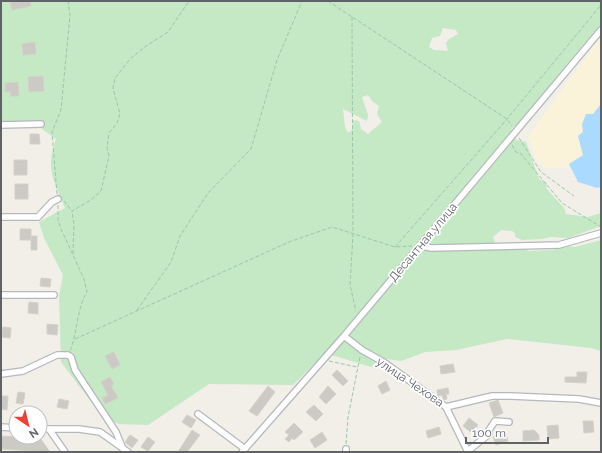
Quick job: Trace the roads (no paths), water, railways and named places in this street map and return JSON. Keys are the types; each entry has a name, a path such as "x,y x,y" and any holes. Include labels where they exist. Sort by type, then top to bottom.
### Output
{"street":[{"name":"Десантная улица","path":"243,451 327,357 601,30"},
{"path":"1,125 41,124"},
{"path":"1,217 38,217 52,202 58,199"},
{"path":"420,246 432,248 559,245 601,233"},
{"path":"1,295 54,295"},
{"name":"улица Чехова","path":"344,336 362,350 385,363 446,407 492,396 579,399 601,403"},
{"path":"1,374 23,371 58,355 68,355 71,357 75,370 116,432 125,451"},
{"path":"446,407 468,452 489,434 489,430 495,421 509,422"},
{"path":"198,414 243,451"},
{"path":"49,429 78,429 100,432 125,451"},
{"path":"49,429 65,452"}],"water":[{"path":"601,104 601,187 597,188 578,182 569,164 583,155 578,136 583,132 582,124 586,114 593,114"}]}
